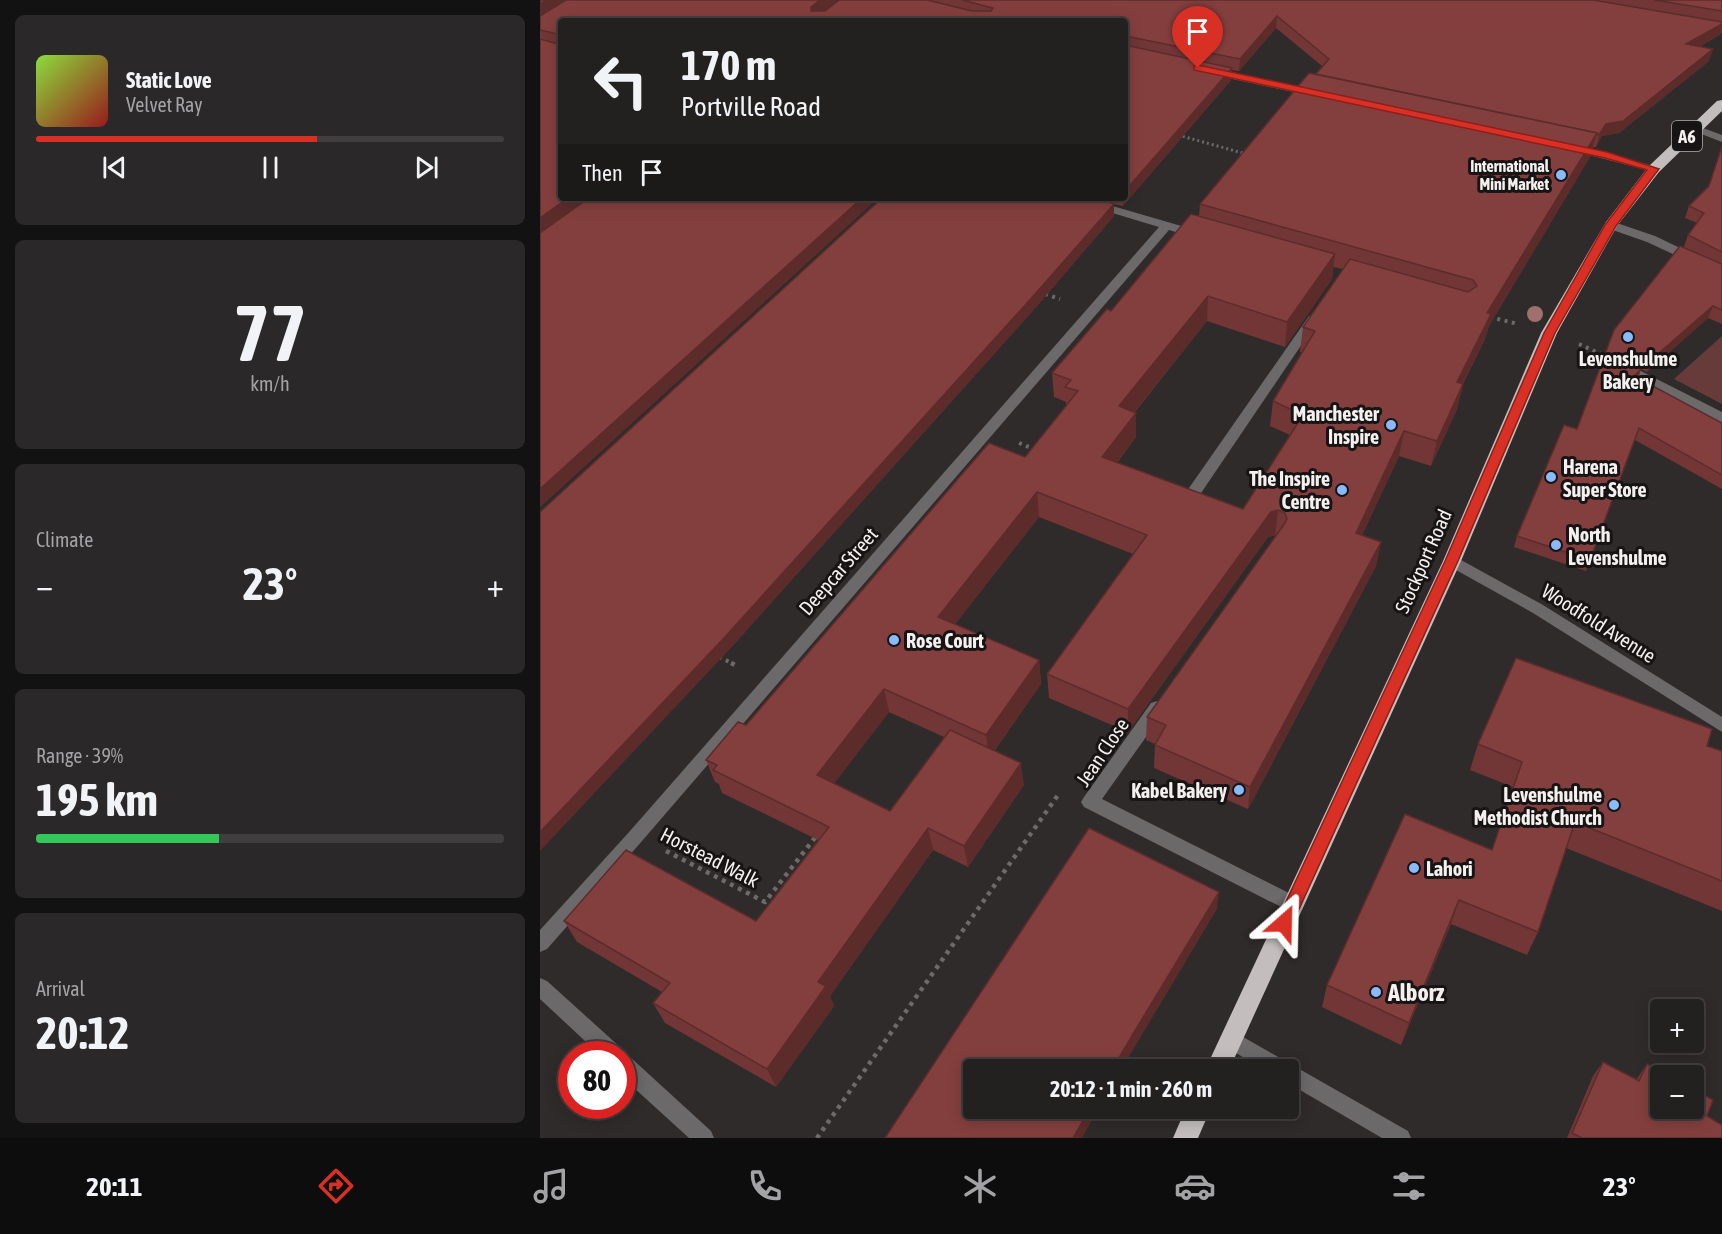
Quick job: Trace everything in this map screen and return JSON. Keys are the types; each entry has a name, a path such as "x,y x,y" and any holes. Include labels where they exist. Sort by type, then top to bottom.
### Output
{"highway":[{"name":"Stockport Road","path":"1222,1059 1452,561 1549,333 1611,225 1654,169 1722,104"},
{"path":"1185,1138 1194,1119"}],"street":[{"path":"1199,69 1328,97"},
{"path":"1695,128 1722,139"},
{"path":"1561,146 1607,155 1654,169"},
{"path":"1082,201 1210,238"},
{"name":"Deepcar Street","path":"540,943 636,836 1166,225"},
{"path":"1611,225 1651,239 1722,273"},
{"path":"1194,492 1318,311"},
{"path":"1629,369 1722,418"},
{"name":"Woodfold Avenue","path":"1452,561 1538,609 1722,725"},
{"name":"Jean Close","path":"1166,696 1090,802 1293,904"},
{"path":"540,987 600,1041"},
{"path":"1231,1039 1265,1059"},
{"path":"636,1076 704,1138"},
{"path":"1299,1078 1401,1138"}],"path":[{"path":"1172,134 1248,154"},
{"path":"1041,292 1092,310"},
{"path":"1486,316 1549,333 1595,350 1629,369"},
{"path":"987,431 1039,451"},
{"path":"718,657 769,683"},
{"path":"817,1138 1062,789 1090,802"},
{"name":"Horstead Walk","path":"636,836 765,902 821,831"}],"shaded area":[{"path":"1722,336 1722,404 1674,379"}],"building":[{"path":"566,0 820,0 811,7 811,11 825,11 839,0 927,0 972,11 991,11 993,8 962,0 1593,0 1722,22 1722,24 1686,44 1713,49 1623,121 1606,124 1599,135 1316,74 1329,59 1277,16 1240,59 1128,37 1128,18 558,18 558,34 540,30 540,16"},
{"path":"1655,0 1722,0 1722,11"},
{"path":"540,39 558,44 558,201 564,201 540,218"},
{"path":"1128,46 1232,68 1128,188"},
{"path":"1309,73 1597,133 1487,313 1491,314 1457,382 1463,384 1437,441 1404,431 1356,533 1381,542 1250,787 1155,745 1166,725 1147,717 1285,523 1287,519 1285,513 1278,510 1271,512 1128,709 1047,674 1147,535 1037,492 938,617 1039,660 986,735 884,689 817,775 890,811 950,730 1021,763 964,846 928,828 818,982 826,986 767,1069 653,1003 670,983 564,921 626,850 756,921 829,827 713,770 717,765 706,760 738,722 746,725 989,443 1025,457 1078,391 1065,387 1071,380 1052,373 1107,309 1111,311 1191,214 1335,254 1287,322 1208,296 1119,406 1136,413 1102,457 1243,509 1303,415 1273,401 1315,331 1303,327 1350,259 1468,292 1477,286 1473,280 1200,204"},
{"path":"1722,146 1722,252 1688,235 1704,213 1689,206 1709,186"},
{"path":"585,201 859,201 540,489 540,233"},
{"path":"879,201 1105,201 1114,204 724,638 540,832 540,512"},
{"path":"1680,246 1722,264 1722,310 1713,306 1651,360 1634,351 1624,357 1627,362 1641,369 1634,376 1722,423 1722,475 1639,428 1590,560 1517,536 1564,425 1577,429 1614,330"},
{"path":"1516,658 1712,729 1707,746 1722,751 1722,881 1575,822 1538,932 1459,900 1409,1023 1327,985 1405,814 1492,850 1522,762 1478,744"},
{"path":"1089,828 1219,892 1118,1059 963,1059 963,1119 1084,1119 1073,1138 885,1138"},
{"path":"1603,1062 1639,1081 1647,1064 1650,1066 1650,1119 1704,1119 1704,1095 1713,1100 1707,1116 1722,1125 1722,1138 1582,1138 1572,1133"}],"place":[{"name":"International Mini Market","path":"1561,175"},
{"name":"Levenshulme Bakery","path":"1628,337"},
{"name":"Manchester Inspire","path":"1391,425"},
{"name":"Harena Super Store","path":"1551,477"},
{"name":"The Inspire Centre","path":"1342,490"},
{"name":"North Levenshulme","path":"1556,545"},
{"name":"Rose Court","path":"894,640"},
{"name":"Kabel Bakery","path":"1239,790"},
{"name":"Levenshulme Methodist Church","path":"1614,805"},
{"name":"Lahori","path":"1414,868"},
{"name":"Alborz","path":"1376,992"}],"route":[{"path":"1198,68 1607,155 1654,169 1611,225 1549,333 1452,561 1284,923"}]}
